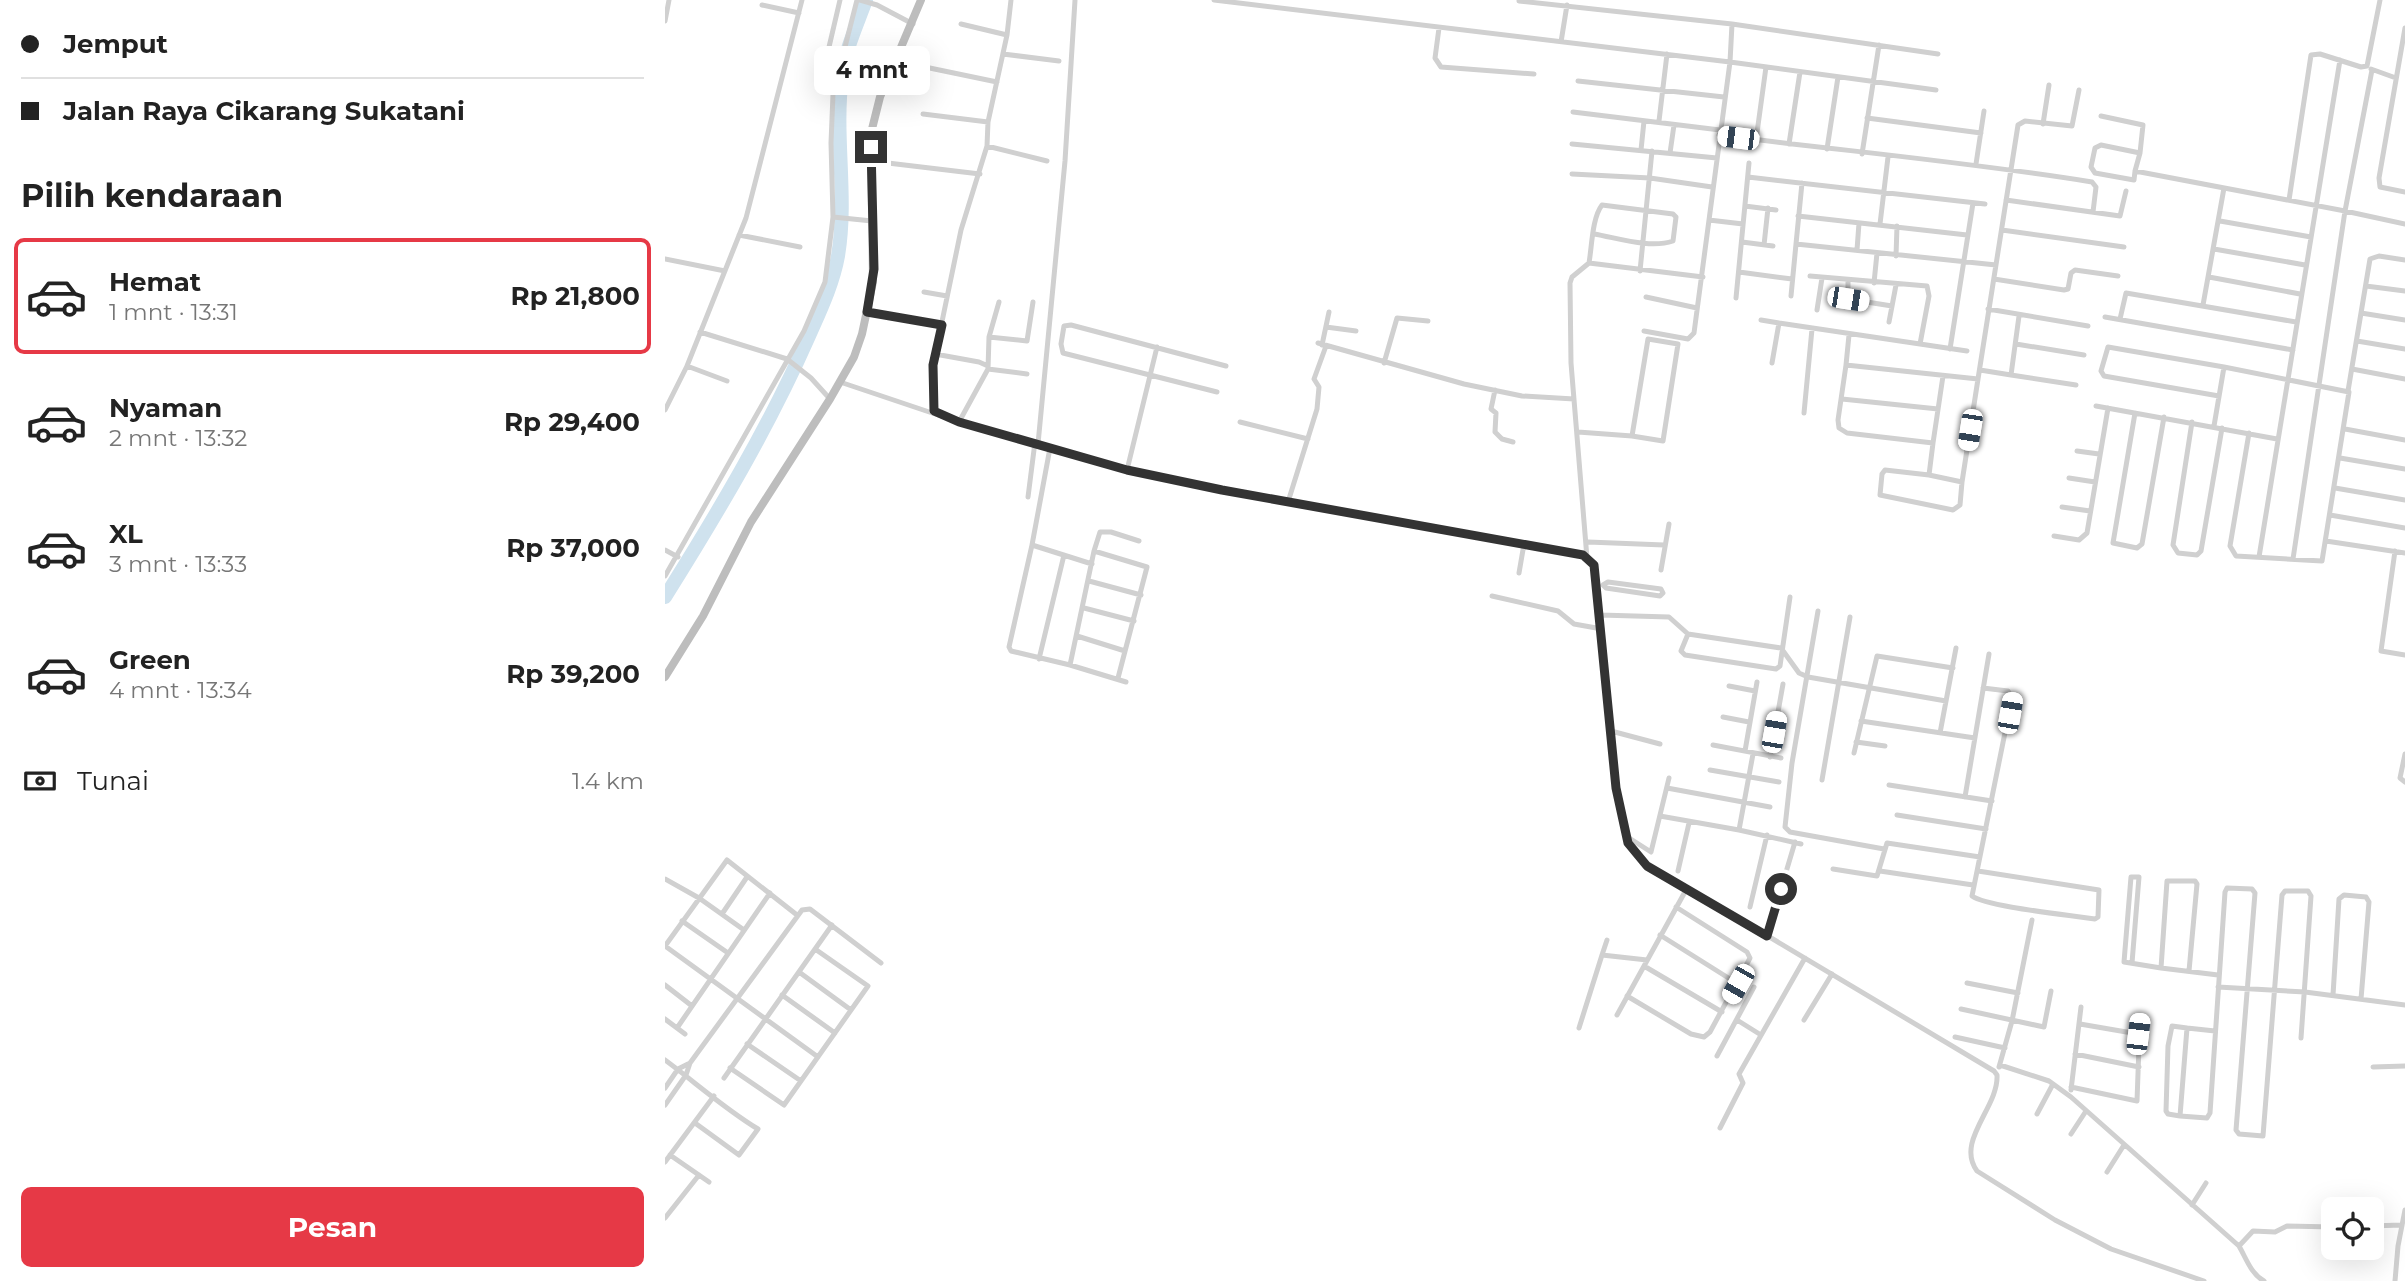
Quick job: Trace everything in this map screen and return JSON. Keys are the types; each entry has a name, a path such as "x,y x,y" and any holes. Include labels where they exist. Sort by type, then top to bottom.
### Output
{"main road":[{"path":"665,677 703,616 751,522 854,357 867,312 874,269 871,133 895,61 921,0"}],"street":[{"path":"665,21 669,0"},
{"path":"665,410 687,366 739,235 754,189 761,152 775,110 802,0"},
{"path":"829,47 840,0"},
{"path":"665,576 790,361 825,282 835,217 831,143 833,94 858,0 877,5 913,24"},
{"path":"934,411 935,354 961,230 987,146 988,122 1007,35 1011,0"},
{"path":"1028,497 1037,443 1065,161 1075,0"},
{"path":"1214,0 1667,54 1936,90"},
{"path":"2364,67 2368,64 2379,0"},
{"path":"1518,1 1732,24 1938,54"},
{"path":"762,5 799,13"},
{"path":"1561,42 1567,5"},
{"path":"961,24 1007,35"},
{"path":"1644,331 1688,339 1694,333 1730,62 1732,24"},
{"path":"1439,28 1435,58 1441,67 1534,74"},
{"path":"2405,28 2379,184 2383,189 2405,192"},
{"path":"1862,154 1879,45"},
{"path":"2289,200 2310,59 2315,53 2396,79"},
{"path":"1003,54 1059,61"},
{"path":"1659,121 1667,54"},
{"path":"2259,557 2340,60"},
{"path":"895,61 997,82"},
{"path":"1756,140 1766,67"},
{"path":"2293,559 2321,387 2345,211 2372,70"},
{"path":"1789,144 1800,72"},
{"path":"1827,149 1838,77"},
{"path":"1578,81 1724,97"},
{"path":"2043,124 2049,85"},
{"path":"2395,88 2405,89"},
{"path":"1962,482 1885,470 1882,474 1880,495 1953,510 1960,505 2018,125 2025,121 2072,126 2079,90"},
{"path":"1976,164 1984,111"},
{"path":"1573,112 1659,121 1756,140 1888,157 1976,164 2092,182 2096,187 2093,212"},
{"path":"923,114 988,122"},
{"path":"2101,116 2143,125 2140,153 2134,180 2095,173 2091,167 2095,148 2101,145 2140,153"},
{"path":"1867,118 1980,133"},
{"path":"1641,150 1644,121"},
{"path":"1670,153 1674,125"},
{"path":"1572,144 1717,158"},
{"path":"987,146 1047,161"},
{"path":"1640,271 1652,151"},
{"path":"1880,224 1888,157"},
{"path":"870,161 979,174"},
{"path":"1736,298 1749,163"},
{"path":"2136,172 2345,211 2405,225"},
{"path":"1572,174 1650,178 1712,187"},
{"path":"1748,177 1985,204"},
{"path":"1791,296 1802,183"},
{"path":"2203,305 2224,188"},
{"path":"2120,216 2126,191"},
{"path":"2007,200 2129,218"},
{"path":"1950,349 1973,203"},
{"path":"1587,558 1588,542 1574,399 1570,283 1572,277 1589,262 1598,209 1602,205 1673,214 1677,223 1673,241 1644,242 1594,234"},
{"path":"1745,206 1776,210"},
{"path":"1764,245 1768,208"},
{"path":"1798,216 1967,235"},
{"path":"835,217 872,220"},
{"path":"1709,220 1744,224"},
{"path":"2220,221 2311,237"},
{"path":"1857,250 1859,223"},
{"path":"1896,256 1897,226"},
{"path":"2002,230 2124,247"},
{"path":"739,235 800,247"},
{"path":"1742,242 1773,246"},
{"path":"1796,244 1996,265"},
{"path":"2214,249 2305,265"},
{"path":"1874,282 1877,253"},
{"path":"2249,433 2230,546 2237,556 2322,561 2372,257 2405,260"},
{"path":"665,259 725,271"},
{"path":"1589,262 1640,271 1703,277"},
{"path":"1994,279 2064,290 2068,289 2071,273 2075,270 2117,276"},
{"path":"1739,272 1792,279"},
{"path":"1809,276 1896,285 1923,285 1929,289 1920,344"},
{"path":"2209,277 2300,294"},
{"path":"1817,310 1822,278"},
{"path":"1847,280 1848,299 1892,306"},
{"path":"1889,322 1896,285"},
{"path":"2366,286 2405,291"},
{"path":"924,292 947,296"},
{"path":"2120,319 2126,293 2296,322"},
{"path":"1646,298 1697,309"},
{"path":"989,337 1027,341 1033,302"},
{"path":"959,422 988,368 989,337 999,303"},
{"path":"1988,309 2088,326"},
{"path":"867,312 942,325"},
{"path":"1289,502 1320,395 1314,379 1329,312"},
{"path":"2361,313 2405,320"},
{"path":"2011,374 2019,316"},
{"path":"2105,317 2293,350"},
{"path":"1384,362 1397,318 1428,321"},
{"path":"1761,320 1967,351"},
{"path":"1772,363 1779,323"},
{"path":"1217,392 1063,353 1061,344 1064,326 1069,324 1226,366"},
{"path":"1326,327 1356,331"},
{"path":"1804,413 1812,329"},
{"path":"700,332 790,361 811,378 830,399"},
{"path":"1849,335 1839,428 1847,433 1933,443"},
{"path":"1578,432 1663,441 1678,344 1648,339 1632,436"},
{"path":"2357,341 2405,349"},
{"path":"2016,344 2084,355"},
{"path":"1322,345 1522,396 1574,399"},
{"path":"1127,470 1157,347"},
{"path":"2219,396 2103,376 2101,371 2108,347 2348,391"},
{"path":"935,354 979,362 988,368 1027,373"},
{"path":"1846,365 1978,379"},
{"path":"687,366 727,381"},
{"path":"2214,426 2224,367"},
{"path":"2352,369 2405,379"},
{"path":"1980,370 2076,385"},
{"path":"1929,475 1944,376"},
{"path":"840,382 934,411 959,422 1127,470 1289,502 1571,551 1587,558 1594,565 1599,584 1616,788 1628,843 1647,866 1994,1071 1997,1075 1997,1089 1970,1147 1971,1163 1977,1171 2055,1220 2111,1249 2204,1281"},
{"path":"1495,390 1492,409 1496,414 1495,432 1502,439 1513,442"},
{"path":"1842,399 1938,409"},
{"path":"2096,406 2277,439"},
{"path":"2054,536 2079,540 2085,538 2108,408"},
{"path":"2135,413 2113,542 2137,548 2142,544 2164,417"},
{"path":"1240,422 1308,439"},
{"path":"2192,422 2173,545 2178,553 2197,555 2201,551 2222,428"},
{"path":"2345,429 2405,440"},
{"path":"1050,448 1009,647 1011,651 1126,682"},
{"path":"2077,451 2099,454"},
{"path":"2340,458 2405,469"},
{"path":"2069,478 2095,482"},
{"path":"2335,488 2405,500"},
{"path":"2061,507 2090,511"},
{"path":"2330,515 2405,528"},
{"path":"1661,570 1669,524"},
{"path":"1070,665 1100,532 1111,532 1139,541"},
{"path":"2326,541 2405,553"},
{"path":"1588,542 1664,544"},
{"path":"1519,573 1524,544"},
{"path":"1032,545 1092,564"},
{"path":"665,550 678,557"},
{"path":"1094,551 1147,567 1118,678"},
{"path":"2395,551 2381,651 2405,655"},
{"path":"1039,659 1064,555"},
{"path":"1089,581 1140,595"},
{"path":"1608,582 1661,589 1663,593 1660,596 1606,588 1599,584 1608,582"},
{"path":"1492,596 1558,611 1574,624 1602,629"},
{"path":"1688,634 1681,651 1685,655 1770,669 1780,666 1790,597"},
{"path":"1084,608 1134,621"},
{"path":"1818,611 1792,763 1786,831 1884,849"},
{"path":"1600,615 1669,617 1688,634 1781,648 1799,673 1808,677 1946,701"},
{"path":"1822,780 1850,617"},
{"path":"1077,636 1125,651"},
{"path":"1940,733 1957,648"},
{"path":"1965,797 1989,654"},
{"path":"1854,753 1874,659 1879,655 1953,668"},
{"path":"1745,751 1757,682"},
{"path":"1770,757 1783,684"},
{"path":"1729,686 1755,691"},
{"path":"1977,871 2099,890 2098,917 2095,919 1980,900 1972,896 2012,694 1983,688"},
{"path":"1723,717 1749,722"},
{"path":"1861,721 1975,738"},
{"path":"1611,731 1660,744"},
{"path":"1856,742 1885,746"},
{"path":"1713,745 1781,758"},
{"path":"1739,830 1753,754"},
{"path":"2405,754 2400,778 2405,782"},
{"path":"1710,770 1779,782"},
{"path":"1626,836 1651,852 1669,778"},
{"path":"1889,785 1992,801"},
{"path":"1667,788 1770,807"},
{"path":"1897,815 1986,828"},
{"path":"1660,816 1798,843 1767,936"},
{"path":"1678,871 1689,822"},
{"path":"1750,907 1767,835"},
{"path":"1833,869 1877,876 1887,843 1980,857"},
{"path":"797,915 727,860 665,946 818,1057"},
{"path":"1880,870 1973,885"},
{"path":"722,914 747,877"},
{"path":"2132,963 2139,877 2130,877 2124,962 2218,975"},
{"path":"666,888 667,880 699,898 744,930"},
{"path":"2161,968 2167,881 2195,881 2197,884 2189,971"},
{"path":"2215,1031 2172,1026 2168,1046 2168,1114 2209,1117 2215,1031 2218,988 2218,975 2227,888 2252,889 2255,893 2237,1133 2261,1137 2264,1133 2282,895 2285,891 2308,891 2311,896 2301,1038"},
{"path":"1617,1015 1686,890"},
{"path":"677,1028 770,893"},
{"path":"2333,995 2339,899 2344,895 2366,897 2369,902 2361,999"},
{"path":"1627,996 1701,1038 1708,1035 1750,963 1747,952 1676,907"},
{"path":"665,1105 686,1075 690,1063 801,910 810,909 881,963"},
{"path":"1994,1071 2000,1065 2012,1021 2032,920"},
{"path":"682,922 728,953"},
{"path":"724,1077 832,925"},
{"path":"1661,935 1738,984"},
{"path":"1579,1028 1607,940"},
{"path":"730,1068 784,1105 868,986 815,949"},
{"path":"1602,955 1645,963 1722,1012"},
{"path":"1720,1128 1743,1083 1739,1074 1805,958"},
{"path":"799,972 851,1010"},
{"path":"1804,1020 1832,974"},
{"path":"1967,984 2018,993"},
{"path":"665,985 692,1006"},
{"path":"1717,1056 1754,987"},
{"path":"2218,988 2305,992 2405,1006"},
{"path":"1961,1009 2044,1027 2051,991"},
{"path":"782,995 835,1032"},
{"path":"2071,1097 2081,1007"},
{"path":"665,1019 685,1034"},
{"path":"2071,1087 2137,1101 2140,1019"},
{"path":"1737,1020 1761,1035"},
{"path":"2080,1024 2138,1034"},
{"path":"2181,1116 2187,1028"},
{"path":"1955,1037 2005,1048"},
{"path":"747,1044 801,1081"},
{"path":"2075,1054 2139,1067"},
{"path":"665,1060 734,1114 758,1129 739,1155 695,1123"},
{"path":"665,1088 678,1069 690,1063"},
{"path":"2000,1065 2053,1084 2071,1097 2239,1246 2253,1270 2264,1281"},
{"path":"2373,1067 2405,1066"},
{"path":"2037,1114 2053,1084"},
{"path":"665,1162 714,1096"},
{"path":"2071,1134 2086,1111"},
{"path":"2107,1172 2124,1145"},
{"path":"670,1155 709,1182"},
{"path":"665,1218 699,1175"},
{"path":"2192,1205 2206,1183"},
{"path":"2395,1281 2405,1210"},
{"path":"2384,1225 2403,1223"},
{"path":"2239,1246 2253,1231 2275,1232 2287,1226 2321,1227"}],"waterway":[{"path":"665,597 760,437 830,287 841,233 839,121 842,76 866,0"}],"route":[{"path":"871,147 874,269 867,312 942,325 933,365 934,411 959,422 1127,470 1222,490 1583,555 1594,565 1616,788 1628,843 1647,866 1767,936 1781,889"}]}
